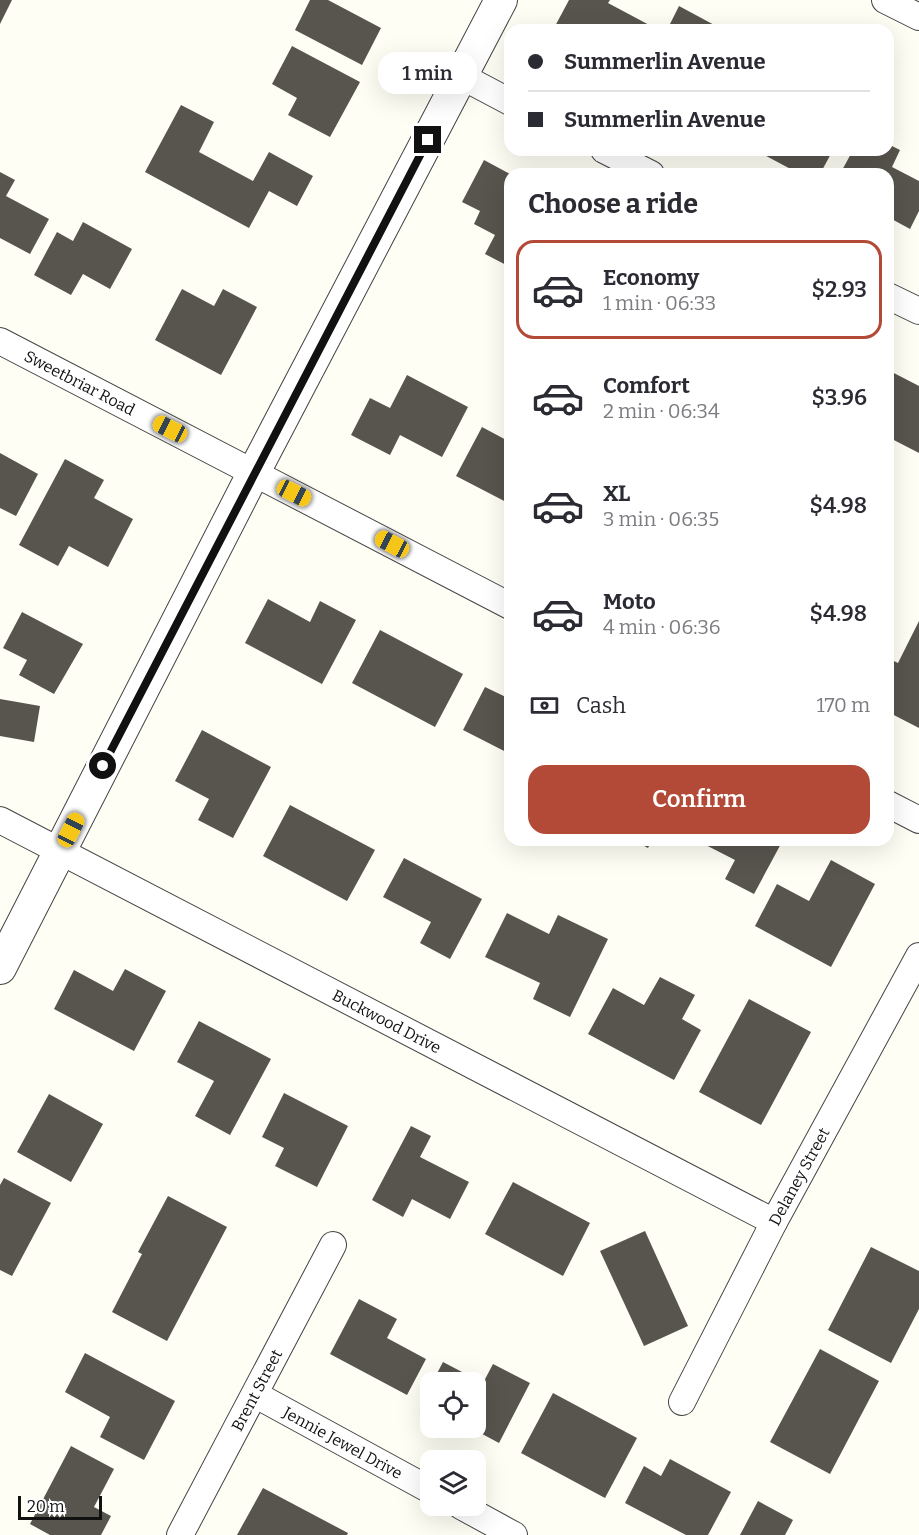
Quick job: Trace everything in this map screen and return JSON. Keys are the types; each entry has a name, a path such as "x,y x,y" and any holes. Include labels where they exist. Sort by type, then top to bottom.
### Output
{"street":[{"path":"0,968 254,472 501,0"},
{"path":"885,0 919,17"},
{"path":"461,76 504,99"},
{"path":"616,156 639,168"},
{"path":"894,299 919,311"},
{"name":"Sweetbriar Road","path":"0,341 504,603"},
{"path":"894,807 919,820"},
{"name":"Buckwood Drive","path":"0,820 774,1222"},
{"name":"Delaney Street","path":"682,1402 774,1222 919,956"},
{"name":"Brent Street","path":"180,1535 256,1395 333,1245"},
{"name":"Jennie Jewel Drive","path":"256,1395 420,1485"},
{"path":"479,1516 514,1535"}],"building":[{"path":"0,0 12,0 0,24"},
{"path":"310,0 328,0 381,28 362,65 295,30"},
{"path":"569,0 610,0 608,3 647,24 556,24"},
{"path":"679,6 712,24 670,24"},
{"path":"292,46 360,82 330,137 288,115 297,98 272,84"},
{"path":"181,105 214,122 199,152 253,181 269,152 313,176 297,206 269,191 249,228 145,172"},
{"path":"894,147 900,150 892,167 894,168 843,168 850,156 894,156"},
{"path":"766,156 830,156 823,168 789,168"},
{"path":"484,160 504,171 504,264 485,254 495,235 474,224 480,211 462,202"},
{"path":"894,168 919,181 919,211 910,229 894,220"},
{"path":"0,172 15,180 6,196 49,219 30,254 0,238"},
{"path":"83,222 132,249 110,289 83,274 71,295 34,275 57,232 73,241"},
{"path":"182,289 214,306 223,289 257,307 221,375 155,340"},
{"path":"894,373 919,386 919,453 894,440"},
{"path":"407,375 468,407 442,457 400,435 390,455 351,435 370,398 390,408"},
{"path":"482,427 504,439 504,501 456,476"},
{"path":"0,453 38,474 16,516 0,508"},
{"path":"65,459 104,480 94,498 133,519 108,567 69,546 58,566 19,545"},
{"path":"268,599 310,622 320,601 356,620 322,684 245,643"},
{"path":"22,612 83,644 54,694 19,675 27,660 3,648"},
{"path":"919,621 919,728 894,715 894,661 898,663"},
{"path":"380,630 463,674 435,727 352,683"},
{"path":"485,687 504,696 504,751 463,730"},
{"path":"0,699 40,706 34,742 0,736"},
{"path":"202,730 271,767 233,838 198,820 209,799 175,781"},
{"path":"290,805 375,850 347,901 263,856"},
{"path":"708,846 780,846 754,894 725,879 735,860"},
{"path":"404,858 482,899 450,959 420,943 431,922 383,897"},
{"path":"831,860 875,884 831,967 755,926 777,884 809,901"},
{"path":"507,913 549,934 558,915 608,939 570,1017 533,999 540,983 485,957"},
{"path":"125,969 166,991 134,1051 54,1009 74,970 113,991"},
{"path":"660,977 695,995 682,1019 701,1030 674,1080 588,1034 613,988 644,1005"},
{"path":"749,999 811,1032 761,1125 699,1092"},
{"path":"199,1021 271,1059 230,1135 195,1116 214,1081 177,1062"},
{"path":"284,1093 348,1126 317,1187 275,1166 284,1148 262,1137"},
{"path":"49,1094 103,1124 71,1182 17,1152"},
{"path":"411,1126 431,1136 420,1157 469,1182 450,1219 412,1199 403,1217 372,1200"},
{"path":"4,1178 51,1203 12,1276 0,1270 0,1185"},
{"path":"513,1182 590,1223 563,1276 485,1234"},
{"path":"168,1196 227,1227 167,1341 112,1312 142,1254 138,1252"},
{"path":"645,1231 688,1326 644,1346 600,1251"},
{"path":"871,1247 919,1271 919,1309 891,1363 828,1330"},
{"path":"359,1299 397,1319 387,1338 426,1359 407,1395 330,1354"},
{"path":"820,1349 879,1381 830,1474 770,1442"},
{"path":"85,1353 175,1401 144,1460 100,1437 110,1417 65,1392"},
{"path":"443,1362 462,1372 438,1372"},
{"path":"493,1364 530,1383 499,1443 486,1436 486,1377"},
{"path":"553,1393 637,1438 605,1498 521,1453"},
{"path":"71,1446 114,1469 94,1507 111,1516 101,1535 50,1535 30,1524"},
{"path":"670,1459 731,1492 708,1535 686,1535 625,1503 644,1466 661,1476"},
{"path":"263,1488 348,1533 347,1535 237,1535"},
{"path":"758,1501 793,1520 785,1535 740,1535"}],"route":[{"path":"103,766 428,140"}]}
